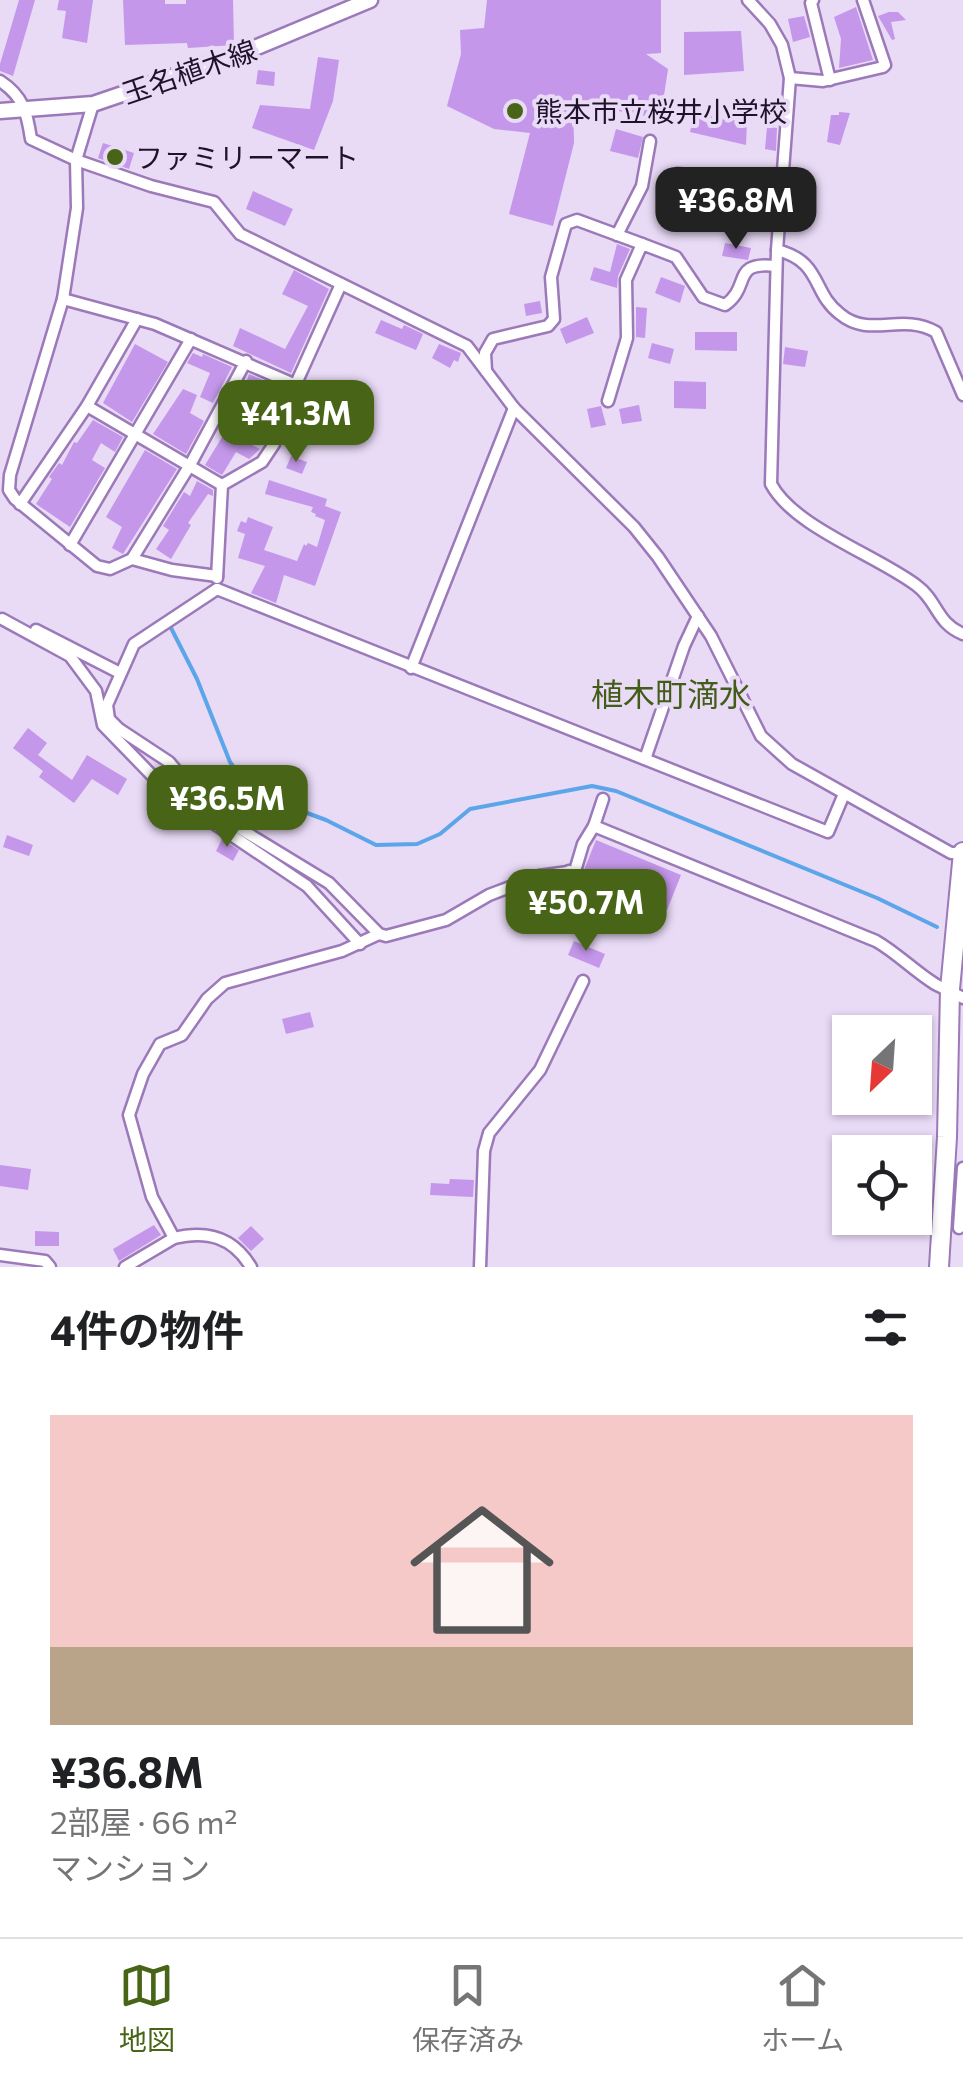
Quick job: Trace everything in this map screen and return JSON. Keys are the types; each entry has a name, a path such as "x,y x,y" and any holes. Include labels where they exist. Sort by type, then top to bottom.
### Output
{"highway":[{"path":"940,1267 955,1227 956,994 963,853"}],"main road":[{"name":"玉名植木線","path":"0,112 94,104 245,52 341,7 370,0"}],"street":[{"path":"748,0 770,24 782,45 790,78 776,266 770,484 794,514 888,565 922,589 944,624 963,634"},
{"path":"814,0 811,4 830,80"},
{"path":"790,78 830,80 885,65 862,0"},
{"path":"0,81 16,92 27,111 31,139 76,160 151,186 214,202 240,234 467,346 514,408 634,527 711,636 761,736 792,764 951,853 963,853"},
{"path":"94,104 76,160 77,208 62,299 10,475 9,490 20,504 97,566 110,569 132,559 246,361"},
{"path":"617,235 642,186 650,141"},
{"path":"486,375 484,353 493,339 548,326 554,319 551,276 566,224 577,220 676,257 703,297 725,305 734,298 745,270 756,264 776,266"},
{"path":"608,402 626,338 626,280 642,244"},
{"path":"777,250 793,254 806,264 838,314 861,326 910,322 936,332 963,395"},
{"path":"222,485 262,462 274,444 280,419 341,284"},
{"path":"62,299 192,339 296,385"},
{"path":"20,504 87,406 137,319"},
{"path":"70,545 192,339"},
{"path":"87,406 222,485"},
{"path":"411,668 514,408"},
{"path":"217,589 222,485"},
{"path":"132,559 172,570 218,576"},
{"path":"217,589 828,832 844,794"},
{"path":"217,589 134,644 108,705 108,719 169,762 210,811 329,883 379,934 386,936 446,920 488,895 538,876 575,872 603,799"},
{"path":"1,620 8,616 120,673"},
{"path":"644,759 698,616"},
{"path":"1,620 70,656 96,691 103,725 169,792 307,886 360,944"},
{"path":"594,826 876,941 938,986 956,994"},
{"path":"562,897 569,872"},
{"path":"174,1238 152,1197 129,1115 160,1044 182,1034 207,999 225,983 360,944 379,934"},
{"path":"480,1267 484,1151 489,1134 540,1070 583,981"},
{"path":"955,1227 963,1168"},
{"path":"125,1267 174,1238 197,1232 218,1237 251,1267"},
{"path":"0,1255 46,1261 50,1267"}],"building":[{"path":"19,0 35,0 13,76 0,71 0,64"},
{"path":"59,0 93,0 87,43 62,38 66,11 57,10"},
{"path":"123,0 186,4 186,0 233,0 234,45 125,45"},
{"name":"熊本市立桜井小学校","path":"487,0 661,0 661,53 646,54 668,69 663,102 644,116 573,102 574,143 553,226 509,214 530,133 494,129 447,106 461,54 460,30 484,28"},
{"path":"856,7 873,60 839,68 841,39 834,17"},
{"path":"898,12 906,20 891,22 895,39 892,40 878,16"},
{"path":"804,16 810,37 793,42 788,19"},
{"path":"741,31 744,71 684,75 684,32"},
{"path":"318,57 339,60 333,101 314,150 252,128 260,105 310,109"},
{"path":"258,70 275,72 274,86 256,84"},
{"path":"695,110 731,122 747,122 746,145 690,132"},
{"path":"850,113 840,145 827,142 831,115"},
{"path":"767,127 777,128 776,151 765,149"},
{"path":"616,129 643,137 638,158 610,151"},
{"name":"ファミリーマート","path":"103,143 134,153 129,169 98,158"},
{"path":"676,166 709,170 707,185 675,181"},
{"path":"745,188 773,188 769,214 746,214 742,208"},
{"path":"253,191 293,209 285,226 246,209"},
{"path":"725,243 751,248 748,260 722,256"},
{"path":"617,244 630,249 617,288 590,280 594,267 610,272"},
{"path":"294,270 329,289 291,373 233,346 240,328 285,349 308,306 282,294"},
{"path":"661,277 685,286 680,303 655,293"},
{"path":"540,301 542,313 526,316 524,304"},
{"path":"636,307 647,308 645,338 636,337"},
{"path":"587,317 594,333 566,344 560,329"},
{"path":"381,320 423,334 416,350 375,333"},
{"path":"695,332 737,332 737,351 695,350"},
{"path":"652,343 674,349 670,364 648,358"},
{"path":"135,344 168,362 132,422 103,403"},
{"path":"439,344 461,353 450,368 432,358"},
{"path":"785,347 808,351 805,367 783,364"},
{"path":"193,353 232,367 213,403 200,397 210,373 187,363"},
{"path":"249,374 270,383 241,439 260,449 249,459 236,452 222,475 205,465 235,416"},
{"path":"674,381 706,382 706,409 674,408"},
{"path":"183,389 197,395 190,413 204,421 186,454 153,434"},
{"path":"639,405 642,421 622,424 619,409"},
{"path":"601,406 606,425 591,428 587,409"},
{"path":"93,420 123,437 115,452 101,443 92,460 105,468 70,527 36,504 52,479 49,477"},
{"path":"145,450 177,469 123,554 112,548 122,527 106,517"},
{"path":"291,456 307,462 302,474 286,468"},
{"path":"269,480 327,499 325,506 341,512 315,586 284,575 276,603 251,593 265,566 238,558 245,534 237,531 241,521 246,523 248,517 273,527 264,550 297,561 304,544 317,547 325,520 311,512 313,507 265,494"},
{"path":"197,481 213,490 213,496 208,494 188,523 191,525 171,559 156,549 169,530 163,526 184,492 190,496"},
{"path":"28,728 47,743 38,755 72,780 87,755 127,779 118,795 92,779 74,803 39,777 43,771 13,748"},
{"path":"7,835 33,845 29,856 3,847"},
{"path":"222,839 239,850 233,861 216,851"},
{"path":"596,840 681,875 667,910 582,875"},
{"path":"574,941 605,954 599,968 568,955"},
{"path":"310,1012 314,1027 286,1034 282,1019"},
{"path":"0,1165 31,1169 28,1190 0,1186"},
{"path":"450,1179 474,1180 473,1197 430,1195 431,1183 449,1184"},
{"path":"154,1225 161,1235 119,1261 113,1249"},
{"path":"251,1226 264,1239 251,1251 238,1238"},
{"path":"35,1231 59,1232 59,1246 35,1246"}],"waterway":[{"path":"169,624 197,679 230,762 247,785 261,796 326,820 376,845 417,844 440,834 470,809 592,786 616,791 877,898 937,927"}],"place":[{"name":"熊本市立桜井小学校","path":"515,111"},
{"name":"ファミリーマート","path":"115,157"}],"district":[{"name":"植木町滴水","path":"671,693"}]}
